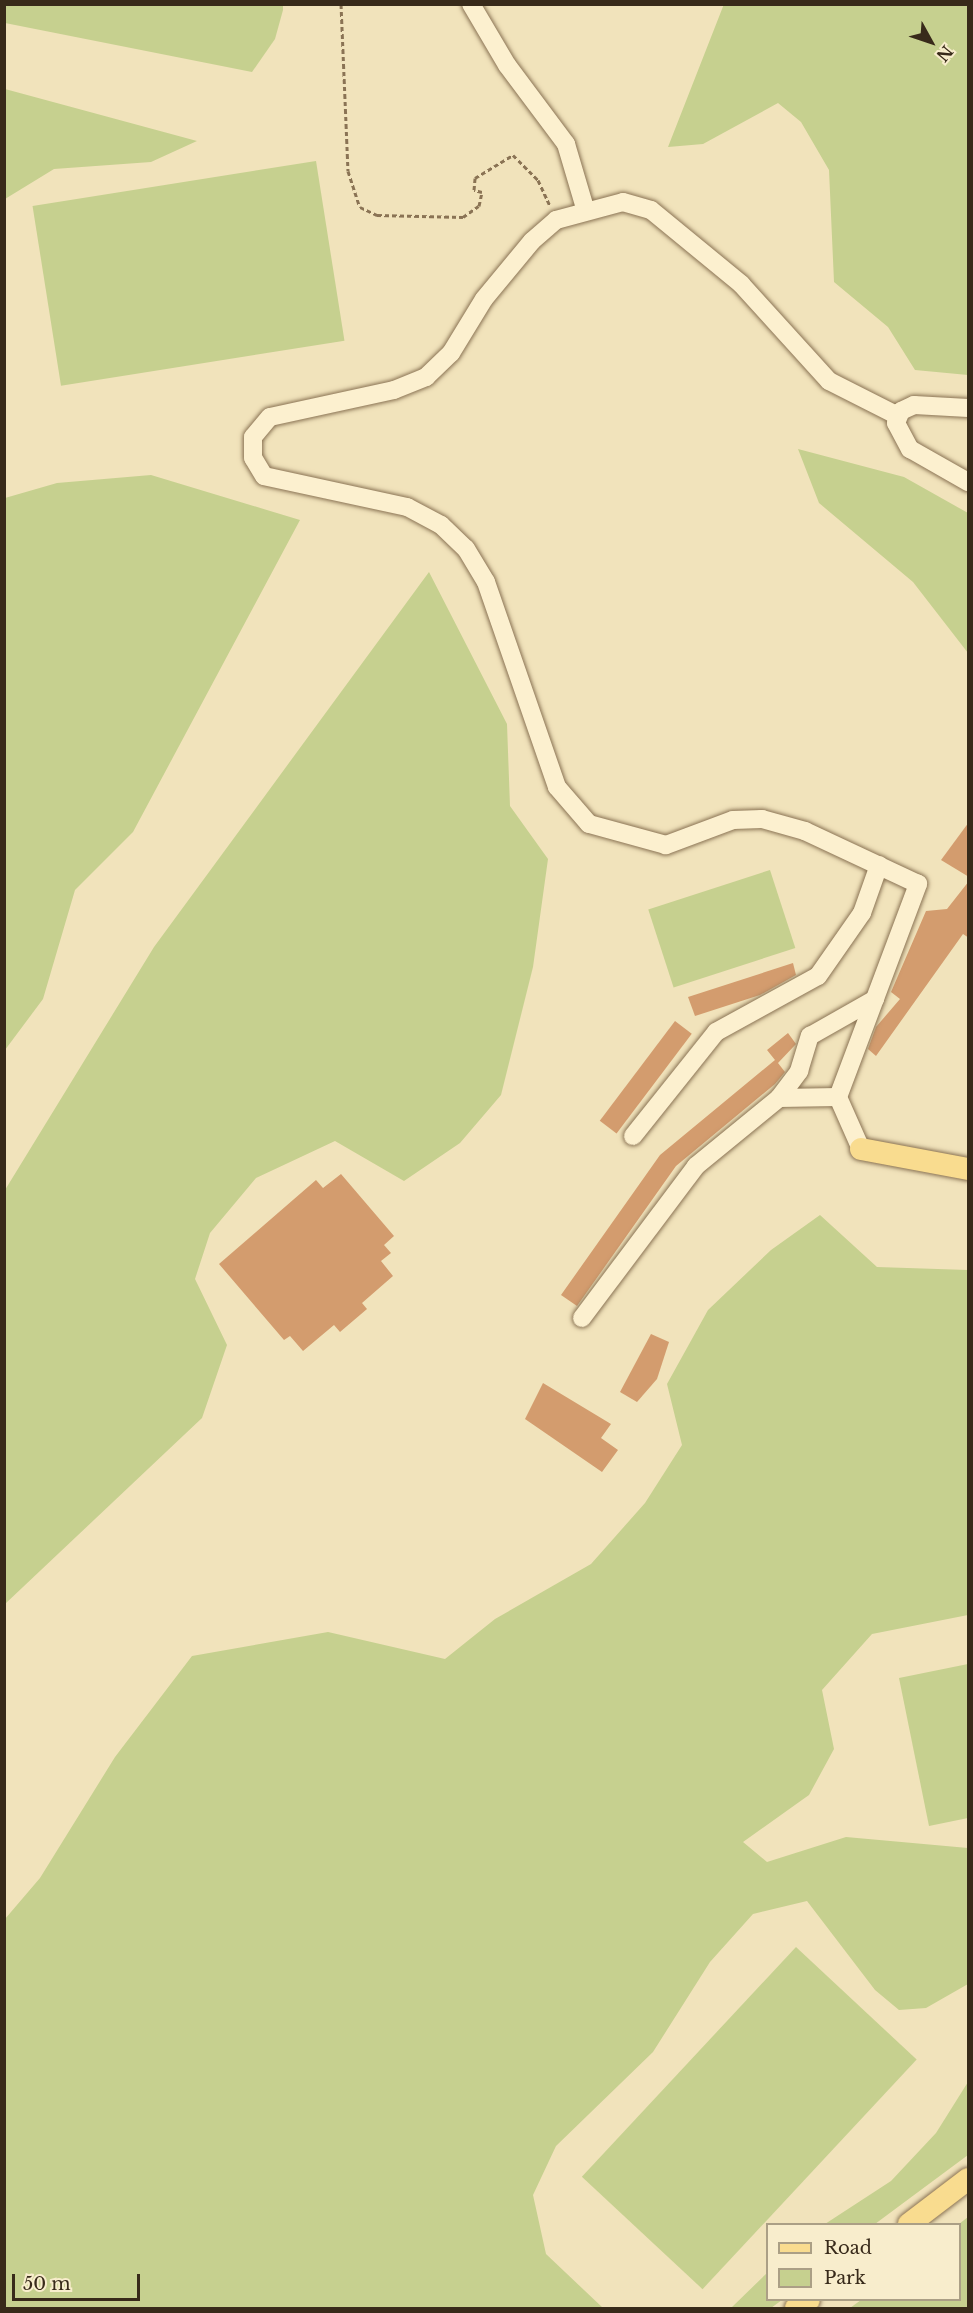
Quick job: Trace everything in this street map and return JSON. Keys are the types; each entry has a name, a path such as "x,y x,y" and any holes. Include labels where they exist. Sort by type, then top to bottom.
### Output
{"main road":[{"path":"861,1149 969,1169"},
{"path":"910,2223 969,2179"}],"street":[{"path":"471,4 507,65 566,144 585,208"},
{"path":"861,1149 838,1097 918,884 805,831 762,819 733,820 666,845 589,824 557,787 486,582 466,549 416,510 273,479 257,467 253,437 270,417 402,388 439,368 504,272 556,220 585,208 623,202 651,210 755,297 829,381 898,416"},
{"path":"898,416 926,403 969,408"},
{"path":"898,416 898,433 910,449 969,482"},
{"path":"633,1136 716,1032 818,976 862,913 879,865"},
{"path":"582,1318 679,1185 779,1098 799,1071 810,1036 875,999"},
{"path":"779,1098 838,1097"}],"path":[{"path":"341,4 348,171 360,207 377,215 463,217 479,206 482,192 474,190 475,178 513,155 538,180 556,220"}],"green space":[{"path":"5,4 283,4 283,10 275,39 252,72 5,23"},
{"path":"724,4 968,5 968,375 915,370 888,327 834,282 829,170 801,122 778,103 703,144 668,147"},
{"path":"5,89 197,141 151,162 54,169 5,199"},
{"path":"316,161 344,341 61,386 33,206"},
{"path":"798,449 904,477 968,513 968,653 913,582 819,503"},
{"path":"151,475 300,520 133,832 75,890 43,999 5,1050 5,498 57,483"},
{"path":"429,572 507,724 510,806 548,859 533,967 501,1095 460,1143 404,1181 335,1141 256,1178 210,1233 195,1279 227,1345 202,1418 5,1604 5,1190 154,947"},
{"path":"770,870 795,948 674,988 648,910"},
{"path":"820,1215 877,1267 968,1270 968,1615 872,1634 822,1690 834,1749 809,1795 743,1842 767,1862 846,1837 968,1848 968,1984 926,2008 899,2010 875,1990 807,1901 753,1914 710,1962 653,2052 556,2146 533,2195 546,2254 603,2308 5,2308 5,1919 40,1878 115,1757 192,1656 328,1632 445,1659 495,1619 591,1564 645,1503 682,1445 667,1384 708,1310 771,1250"},
{"path":"968,1664 968,1818 929,1826 899,1678"},
{"path":"796,1947 917,2060 703,2289 582,2177"},
{"path":"968,2082 968,2155 876,2223 827,2223 891,2181 936,2133"},
{"path":"968,2217 968,2308 850,2308 860,2301 961,2301 960,2223"},
{"path":"766,2274 766,2301 781,2301 771,2308 731,2308"}],"building":[{"path":"969,822 969,877 941,860"},
{"path":"969,881 969,938 963,934 876,1056 868,1049 876,1027 900,999 891,992 926,911 947,909"},
{"path":"793,963 796,975 760,995 695,1016 688,997"},
{"path":"675,1021 692,1034 617,1133 600,1121"},
{"path":"788,1033 796,1044 778,1063 785,1072 775,1084 676,1166 577,1306 561,1295 660,1155 775,1060 767,1050"},
{"path":"341,1174 394,1236 384,1245 391,1253 381,1261 393,1276 362,1303 367,1309 340,1332 334,1325 303,1351 290,1336 284,1340 219,1264 316,1180 323,1188"},
{"path":"651,1334 669,1342 657,1379 637,1402 620,1392"},
{"path":"543,1383 611,1424 601,1438 618,1450 602,1472 525,1419"}]}
